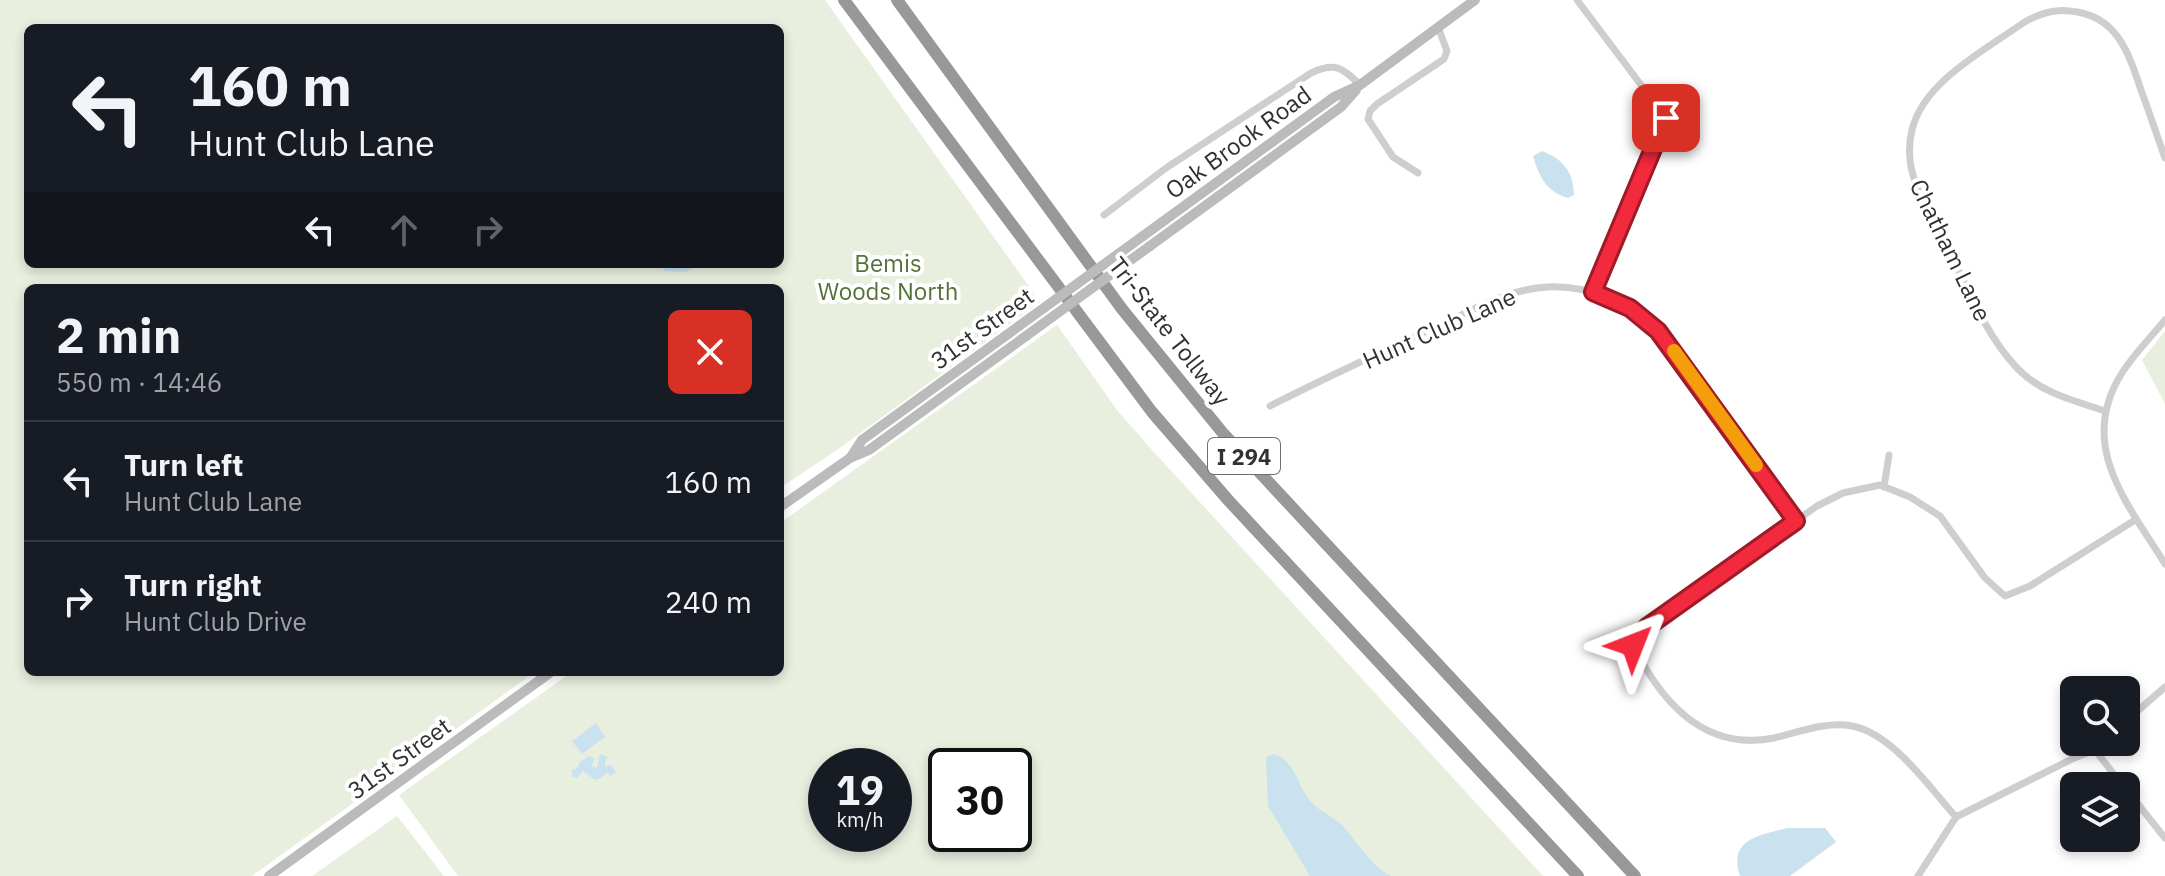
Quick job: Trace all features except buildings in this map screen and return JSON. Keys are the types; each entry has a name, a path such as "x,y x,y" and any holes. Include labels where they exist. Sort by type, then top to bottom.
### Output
{"highway":[{"name":"I 294","path":"844,0 1152,412 1229,501 1578,876"},
{"name":"Tri-State Tollway","path":"897,0 1122,309 1213,421 1635,876"}],"main road":[{"name":"Oak Brook Road","path":"1143,236 1334,97 1360,85 1475,0"},
{"name":"Oak Brook Road","path":"1150,246 1341,107 1360,85"},
{"name":"31st Street","path":"850,458 862,440 1143,236"},
{"name":"31st Street","path":"784,504 850,458 869,450 1150,246"},
{"name":"31st Street","path":"269,876 545,676"}],"street":[{"path":"1577,0 1666,118 1593,292"},
{"name":"Chatham Lane","path":"2105,411 2056,394 2033,382 1997,343 1918,189 1911,166 1912,130 1920,111 1937,87 2023,23 2056,10 2083,12 2102,21 2122,41 2165,158"},
{"path":"1418,173 1393,157 1368,119 1370,111 1377,104 1444,59 1447,51 1438,27"},
{"path":"1104,215 1169,166 1311,73 1322,68 1338,67 1360,85"},
{"name":"Hunt Club Lane","path":"1270,406 1509,294 1550,287 1593,292 1630,308 1658,331 1796,521"},
{"path":"2165,320 2123,371 2105,411 2104,439 2110,470 2135,520 2165,564"},
{"path":"1884,487 1889,455"},
{"path":"1956,817 1888,743 1852,725 1834,725 1766,739 1731,739 1706,730 1674,707 1642,663 1633,645 1647,627 1796,521 1834,497 1880,485 1917,500 1940,516 1985,578 2005,596 2030,586 2135,520"},
{"path":"2140,709 2165,687"},
{"path":"1918,876 1956,817 2079,756"},
{"path":"2100,756 2112,772"},
{"path":"2140,807 2165,838"}],"green space":[{"name":"Bemis Woods North","path":"0,0 825,0 1040,302 784,485 784,284 24,284 24,676 529,676 252,876 0,876"},
{"path":"1057,325 1117,410 1152,450 1543,876 458,876 399,795 566,676 784,676 784,520"},
{"path":"2165,331 2165,404 2142,360"},
{"path":"397,816 444,876 312,876"}],"water":[{"path":"1542,151 1566,167 1572,179 1574,195 1568,198 1545,183 1533,156"},
{"path":"662,268 694,268 685,272 665,271"},
{"path":"596,723 605,737 582,754 572,741"},
{"path":"600,754 608,757 605,768 610,764 616,772 611,776 607,772 595,780 583,771 577,778 572,777 572,770 589,756 594,758 592,767 597,768"},
{"path":"1274,754 1288,763 1312,803 1343,826 1370,860 1391,876 1310,876 1268,806 1266,757"},
{"path":"1787,828 1825,828 1836,842 1790,876 1740,876 1737,864 1742,846 1757,837"}],"slow traffic":[{"path":"1674,351 1756,465"}],"route":[{"path":"1633,645 1647,627 1796,521 1668,342 1630,308 1593,292 1666,118"}]}
